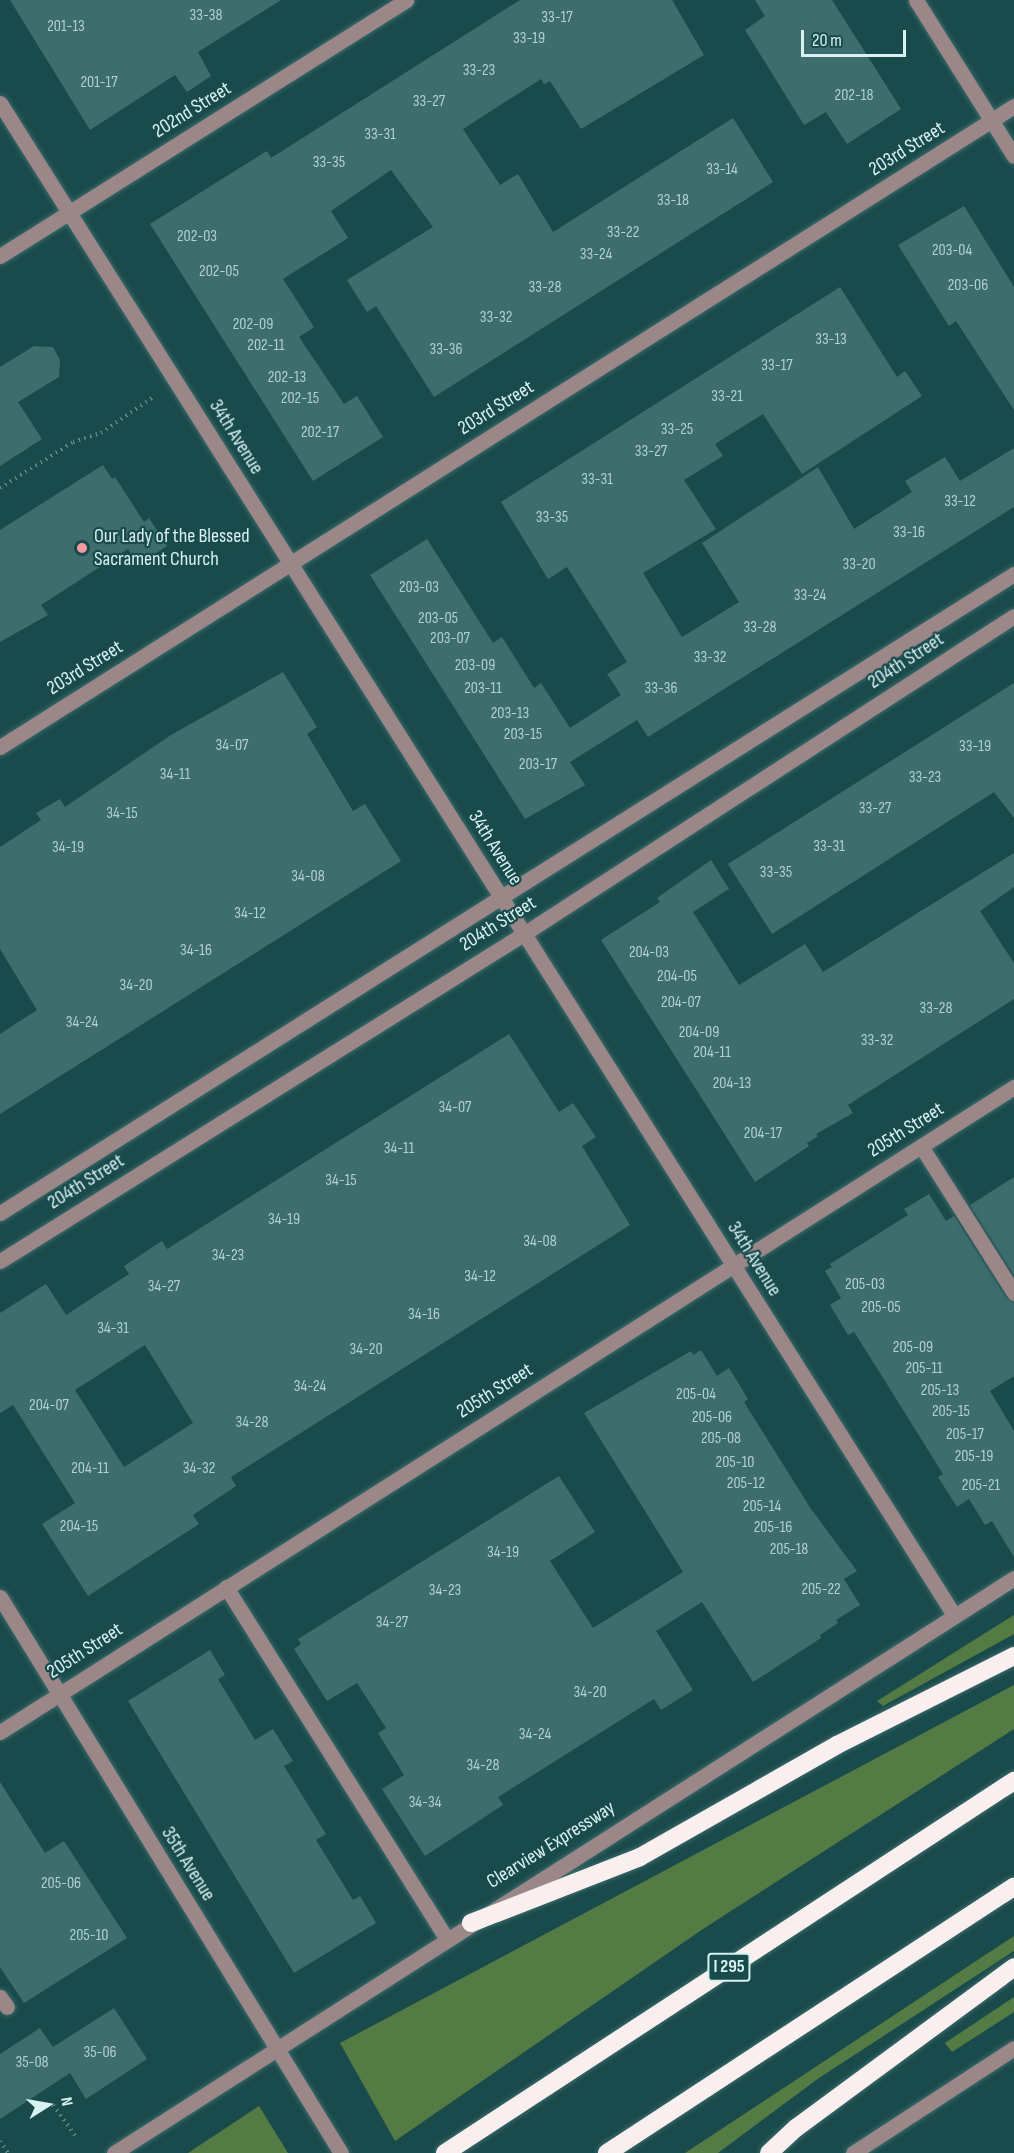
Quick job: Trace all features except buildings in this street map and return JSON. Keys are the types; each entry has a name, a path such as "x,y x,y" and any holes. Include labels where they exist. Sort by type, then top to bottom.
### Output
{"highway":[{"path":"471,1923 640,1857 837,1745 1014,1656"},
{"name":"I 295","path":"445,2153 1014,1781"},
{"path":"607,2153 1014,1887"},
{"path":"769,2153 796,2128 1014,1967"}],"street":[{"name":"202nd Street","path":"0,256 406,0"},
{"path":"915,0 1014,156"},
{"name":"34th Avenue","path":"0,103 291,563 522,935 954,1615"},
{"name":"203rd Street","path":"0,747 1014,106"},
{"name":"204th Street","path":"0,1213 502,900 1014,574"},
{"name":"204th Street","path":"0,1261 522,935 1014,616"},
{"name":"205th Street","path":"0,1732 1014,1087"},
{"path":"921,1146 1014,1293"},
{"name":"Clearview Expressway","path":"114,2153 276,2047 1014,1578"},
{"path":"226,1587 447,1939"},
{"name":"35th Avenue","path":"0,1597 341,2153"},
{"path":"853,2153 1014,2048"}],"path":[{"path":"0,488 73,442 101,433 152,398"},
{"path":"53,2105 76,2137"},
{"path":"0,2141 8,2153"}],"green space":[{"path":"1014,1615 1014,1634 883,1706 877,1701"},
{"path":"1014,1685 1014,1729 703,1929 395,2141 340,2043"},
{"path":"1014,1936 1014,1951 819,2078 718,2153 685,2153"},
{"path":"1014,1997 1014,2012 952,2052 945,2043"},
{"path":"259,2106 288,2153 188,2153"}],"place":[{"name":"Our Lady of the Blessed Sacrament Church","path":"82,548"}]}
